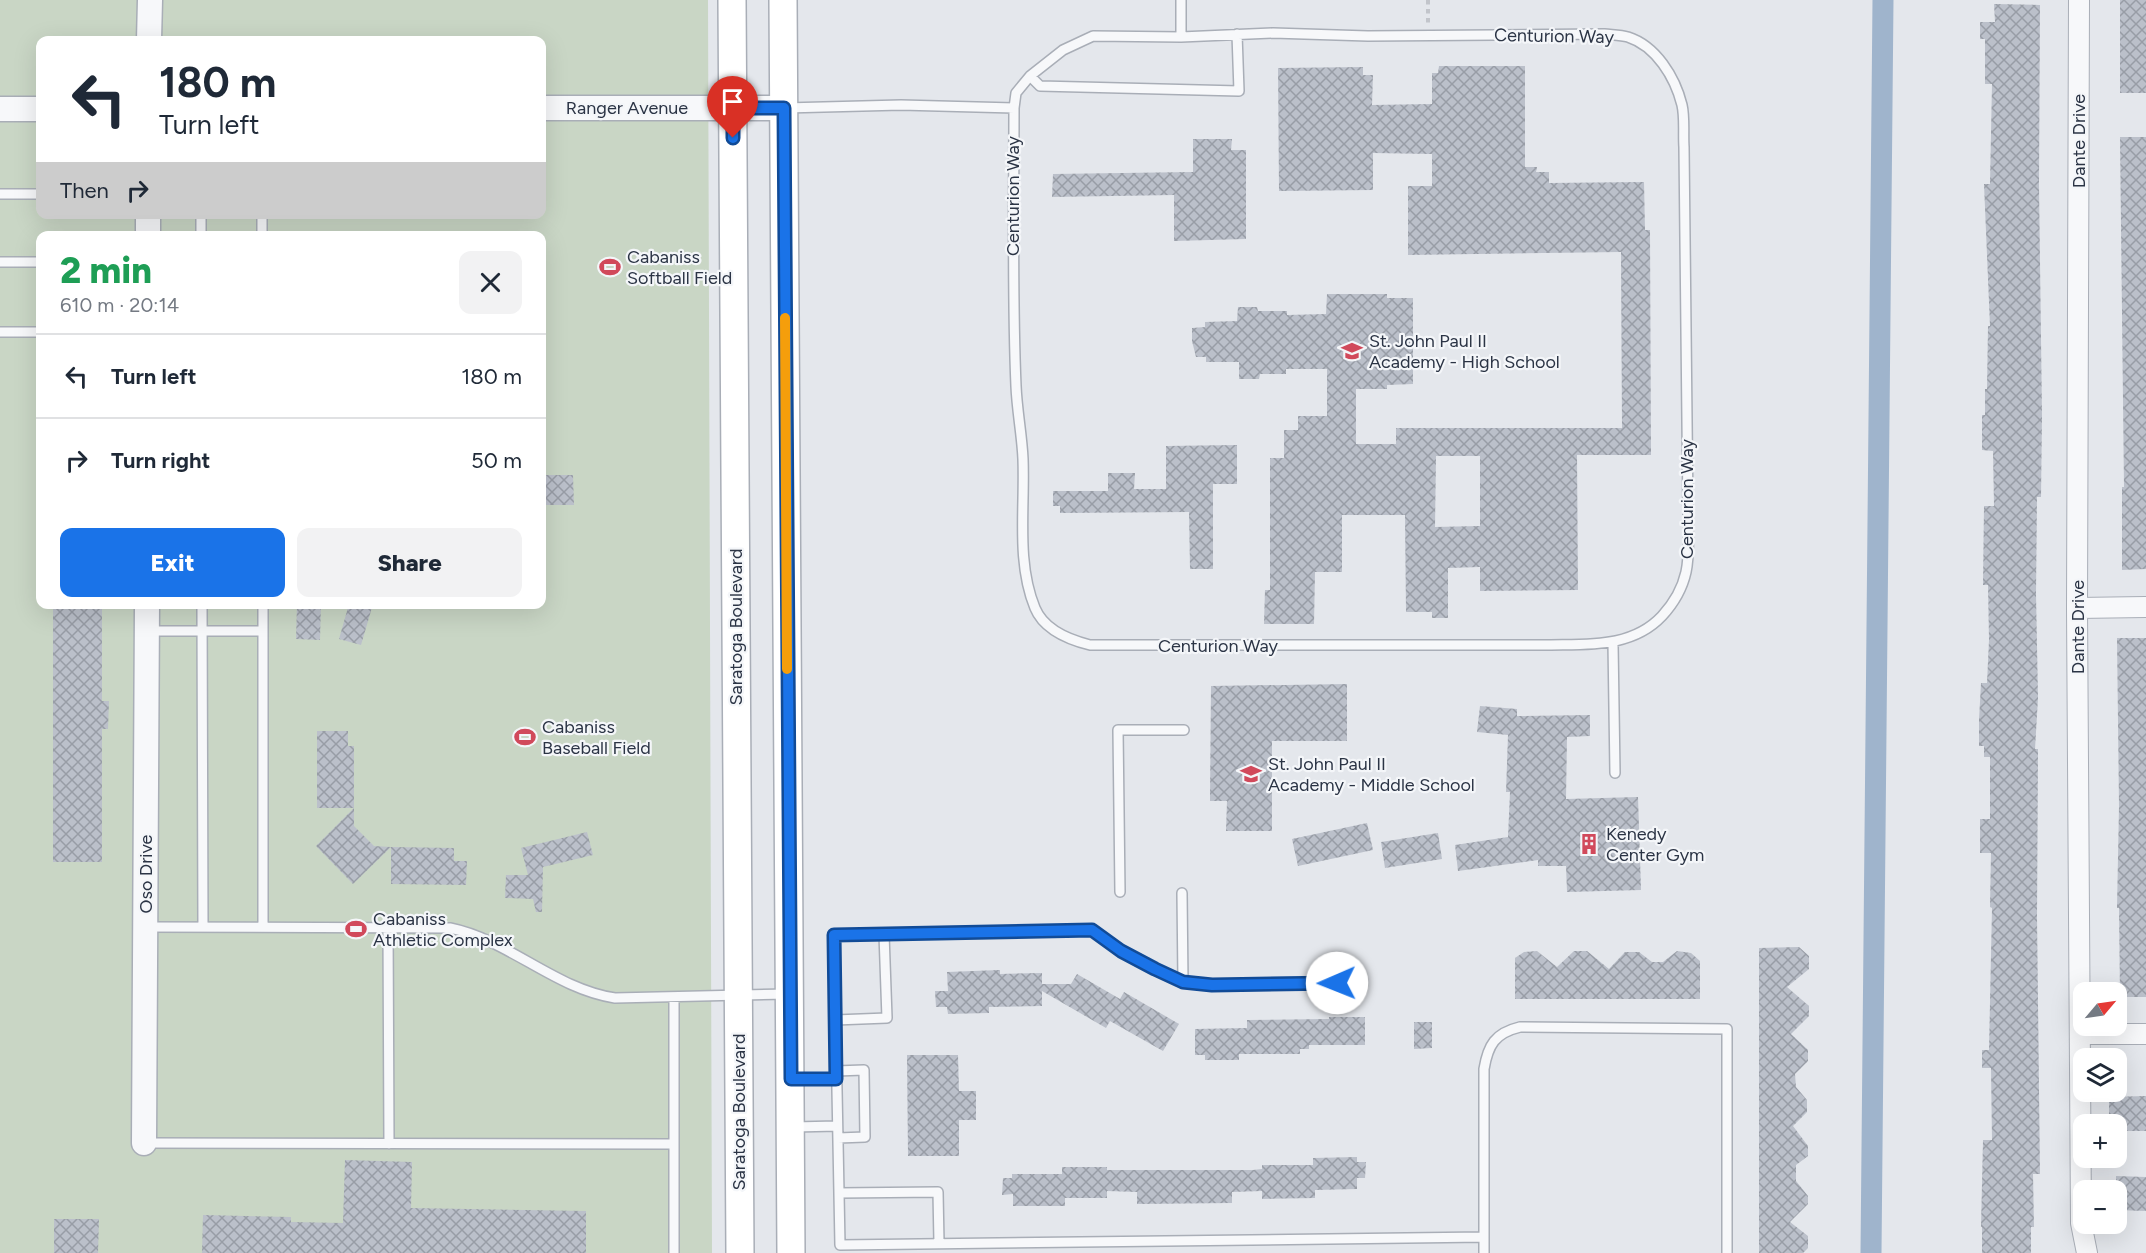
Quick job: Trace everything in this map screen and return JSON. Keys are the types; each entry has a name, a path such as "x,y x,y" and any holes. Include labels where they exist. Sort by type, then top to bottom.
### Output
{"main road":[{"name":"Saratoga Boulevard","path":"732,0 740,1253"},
{"path":"783,0 791,1253"}],"street":[{"path":"149,36 150,0"},
{"name":"Dante Drive","path":"2079,0 2077,608 2080,982"},
{"name":"Ranger Avenue","path":"546,108 784,108"},
{"path":"0,109 36,109"},
{"path":"2077,608 2146,608"},
{"name":"Oso Drive","path":"144,1143 147,609"},
{"path":"2127,1034 2146,1034"},
{"name":"Dante Drive","path":"2080,1036 2081,1223 2087,1253"}],"lane":[{"path":"1181,0 1181,37"},
{"name":"Centurion Way","path":"1580,33 1628,37 1646,47 1661,61 1675,82 1683,107 1688,512 1686,571 1675,602 1654,625 1633,638 1613,643 1090,645 1066,639 1036,611 1026,580 1023,534 1023,459 1016,389 1012,277 1016,93 1030,76 1063,50 1093,36 1181,37 1237,34 1580,33"},
{"path":"1030,76 1040,87 1239,91 1237,34"},
{"path":"784,108 901,105 1014,108"},
{"path":"0,194 36,194"},
{"path":"0,262 36,262"},
{"path":"0,332 36,332"},
{"path":"202,609 203,927"},
{"path":"263,609 263,927"},
{"path":"147,631 263,631"},
{"path":"1613,643 1615,773"},
{"path":"1120,892 1118,730 1184,730"},
{"path":"1182,893 1183,982"},
{"path":"146,927 439,927 472,934 582,990 604,996 789,994"},
{"path":"388,927 388,1144"},
{"path":"1358,982 1212,985 1183,982 1121,951 1092,930 834,935 840,1245 1484,1237"},
{"path":"835,1020 887,1018 884,934"},
{"path":"674,997 674,1253"},
{"path":"1484,1253 1484,1069 1486,1053 1494,1041 1506,1030 1520,1027 1727,1029 1727,1253"},
{"path":"791,1079 864,1070 865,1137 838,1138"},
{"path":"791,1127 837,1126"},
{"path":"144,1143 674,1144"},
{"path":"839,1193 938,1192 939,1243"}],"path":[{"path":"1428,0 1428,35"}],"green space":[{"name":"Cabaniss Athletic Complex","path":"0,0 708,0 712,1253 0,1253"}],"building":[{"path":"2120,0 2146,0 2146,93 2120,93"},
{"path":"1994,4 2040,5 2039,184 2042,416 2041,497 2037,497 2038,698 2035,749 2038,749 2040,1174 2033,1174 2034,1227 2031,1227 2031,1253 1982,1253 1981,1227 1983,1140 1992,1140 1991,1068 1982,1068 1982,1050 1989,1050 1992,908 1990,907 1991,853 1980,853 1980,819 1990,819 1990,757 1984,757 1984,746 1979,746 1979,720 1981,683 1987,683 1989,640 1988,585 1983,585 1984,506 1994,506 1993,451 1982,450 1982,415 1985,415 1988,326 1990,326 1984,184 1990,184 1992,84 1985,84 1985,39 1980,39 1980,22 1995,22"},
{"path":"1439,66 1525,66 1525,167 1537,167 1536,172 1549,172 1549,183 1644,182 1645,230 1650,230 1651,455 1577,455 1578,590 1480,591 1480,567 1448,568 1448,618 1432,618 1432,612 1406,612 1405,515 1342,515 1342,572 1315,572 1314,624 1264,624 1265,590 1270,590 1270,458 1284,458 1284,430 1298,430 1298,416 1327,416 1327,369 1286,369 1286,374 1260,374 1259,379 1239,379 1239,362 1206,362 1206,357 1196,357 1192,328 1205,327 1205,322 1237,321 1238,307 1257,307 1258,311 1287,311 1287,315 1326,314 1327,294 1387,294 1387,298 1413,298 1413,384 1387,385 1387,389 1356,389 1356,444 1396,444 1396,428 1622,428 1621,252 1408,255 1408,186 1432,186 1432,154 1373,153 1373,190 1279,191 1278,68 1363,67 1363,75 1373,75 1372,105 1432,104 1432,73 1438,73","holes":["1436,456 1480,456 1480,526 1435,527"]},
{"path":"2120,137 2146,137 2146,569 2122,570 2122,487 2124,487"},
{"path":"1193,139 1232,139 1231,150 1246,150 1246,239 1174,241 1174,195 1052,197 1053,174 1193,172"},
{"path":"1237,445 1237,484 1213,484 1213,569 1190,569 1189,512 1060,513 1060,506 1053,506 1053,491 1108,491 1108,473 1135,473 1134,489 1166,489 1166,446"},
{"path":"546,475 573,475 574,505 546,505"},
{"path":"53,609 102,609 102,701 109,701 108,729 102,729 102,862 53,862"},
{"path":"297,609 321,609 320,640 296,639"},
{"path":"348,609 372,609 361,645 339,639"},
{"path":"2117,638 2146,638 2146,997 2127,997 2127,982 2120,982 2119,908 2117,908 2119,806"},
{"path":"1347,684 1347,741 1272,741 1272,831 1226,831 1227,801 1210,801 1211,686"},
{"path":"1480,706 1517,709 1517,716 1590,715 1590,736 1567,737 1566,799 1638,797 1641,890 1567,892 1566,866 1538,866 1538,860 1458,871 1455,845 1508,837 1510,792 1506,792 1508,735 1477,732"},
{"path":"317,731 348,731 348,746 354,746 354,808 317,808"},
{"path":"354,808 354,826 374,846 391,847 353,884 316,846"},
{"path":"1367,823 1373,850 1298,866 1292,839"},
{"path":"587,832 593,855 543,867 542,912 536,912 533,899 505,898 506,875 528,875 521,848"},
{"path":"1438,833 1442,859 1385,868 1381,842"},
{"path":"391,847 454,848 454,861 467,861 466,885 391,884"},
{"path":"1799,947 1809,956 1809,969 1787,987 1809,1006 1809,1016 1791,1034 1808,1050 1808,1061 1795,1074 1796,1087 1807,1100 1807,1112 1793,1126 1808,1146 1808,1156 1796,1165 1796,1181 1808,1196 1808,1204 1790,1222 1808,1236 1808,1248 1803,1253 1759,1253 1759,948"},
{"path":"1537,951 1557,967 1574,951 1587,951 1609,969 1625,952 1639,952 1652,962 1663,962 1677,951 1691,953 1700,961 1700,999 1515,999 1515,958 1524,952"},
{"path":"1000,970 1000,974 1042,973 1042,984 1071,984 1077,974 1120,999 1124,992 1179,1024 1163,1051 1110,1021 1106,1028 1042,991 1042,1006 989,1007 989,1013 948,1014 947,1007 936,1007 935,991 948,991 947,972"},
{"path":"1329,1017 1365,1017 1365,1045 1309,1045 1309,1049 1300,1049 1300,1054 1239,1054 1239,1060 1205,1060 1205,1055 1195,1055 1195,1029 1247,1028 1247,1020 1329,1019"},
{"path":"1414,1022 1432,1022 1432,1048 1414,1049"},
{"path":"907,1055 958,1055 959,1091 976,1091 976,1120 959,1120 959,1156 908,1156"},
{"path":"2146,1096 2146,1131 2127,1131 2127,1114 2109,1114 2109,1102 2127,1102 2127,1097"},
{"path":"1357,1157 1357,1162 1366,1162 1365,1178 1357,1178 1357,1189 1315,1190 1315,1198 1262,1199 1262,1191 1232,1192 1232,1203 1137,1204 1137,1192 1107,1191 1107,1198 1065,1198 1065,1206 1013,1206 1013,1194 1002,1195 1003,1178 1012,1178 1012,1174 1062,1174 1062,1167 1107,1167 1107,1170 1253,1170 1262,1169 1262,1165 1313,1165 1313,1158"},
{"path":"345,1160 412,1162 411,1208 586,1211 586,1253 202,1253 203,1215 291,1217 291,1222 343,1223"},
{"path":"2116,1176 2146,1177 2146,1211 2127,1210 2127,1180 2116,1180"},
{"path":"54,1219 99,1219 98,1253 54,1253"}],"waterway":[{"path":"1871,1253 1883,0"}],"slow traffic":[{"path":"785,318 787,669"}],"place":[{"name":"Cabaniss Softball Field","path":"610,267"},
{"name":"St. John Paul II Academy - High School","path":"1352,351"},
{"name":"Cabaniss Baseball Field","path":"525,737"},
{"name":"St. John Paul II Academy - Middle School","path":"1251,774"},
{"name":"Kenedy Center Gym","path":"1589,844"},
{"name":"Cabaniss Athletic Complex","path":"356,929"}],"route":[{"path":"733,138 733,108 784,108 791,1079 836,1079 834,935 1092,930 1121,951 1183,982 1212,985 1337,983"}]}
